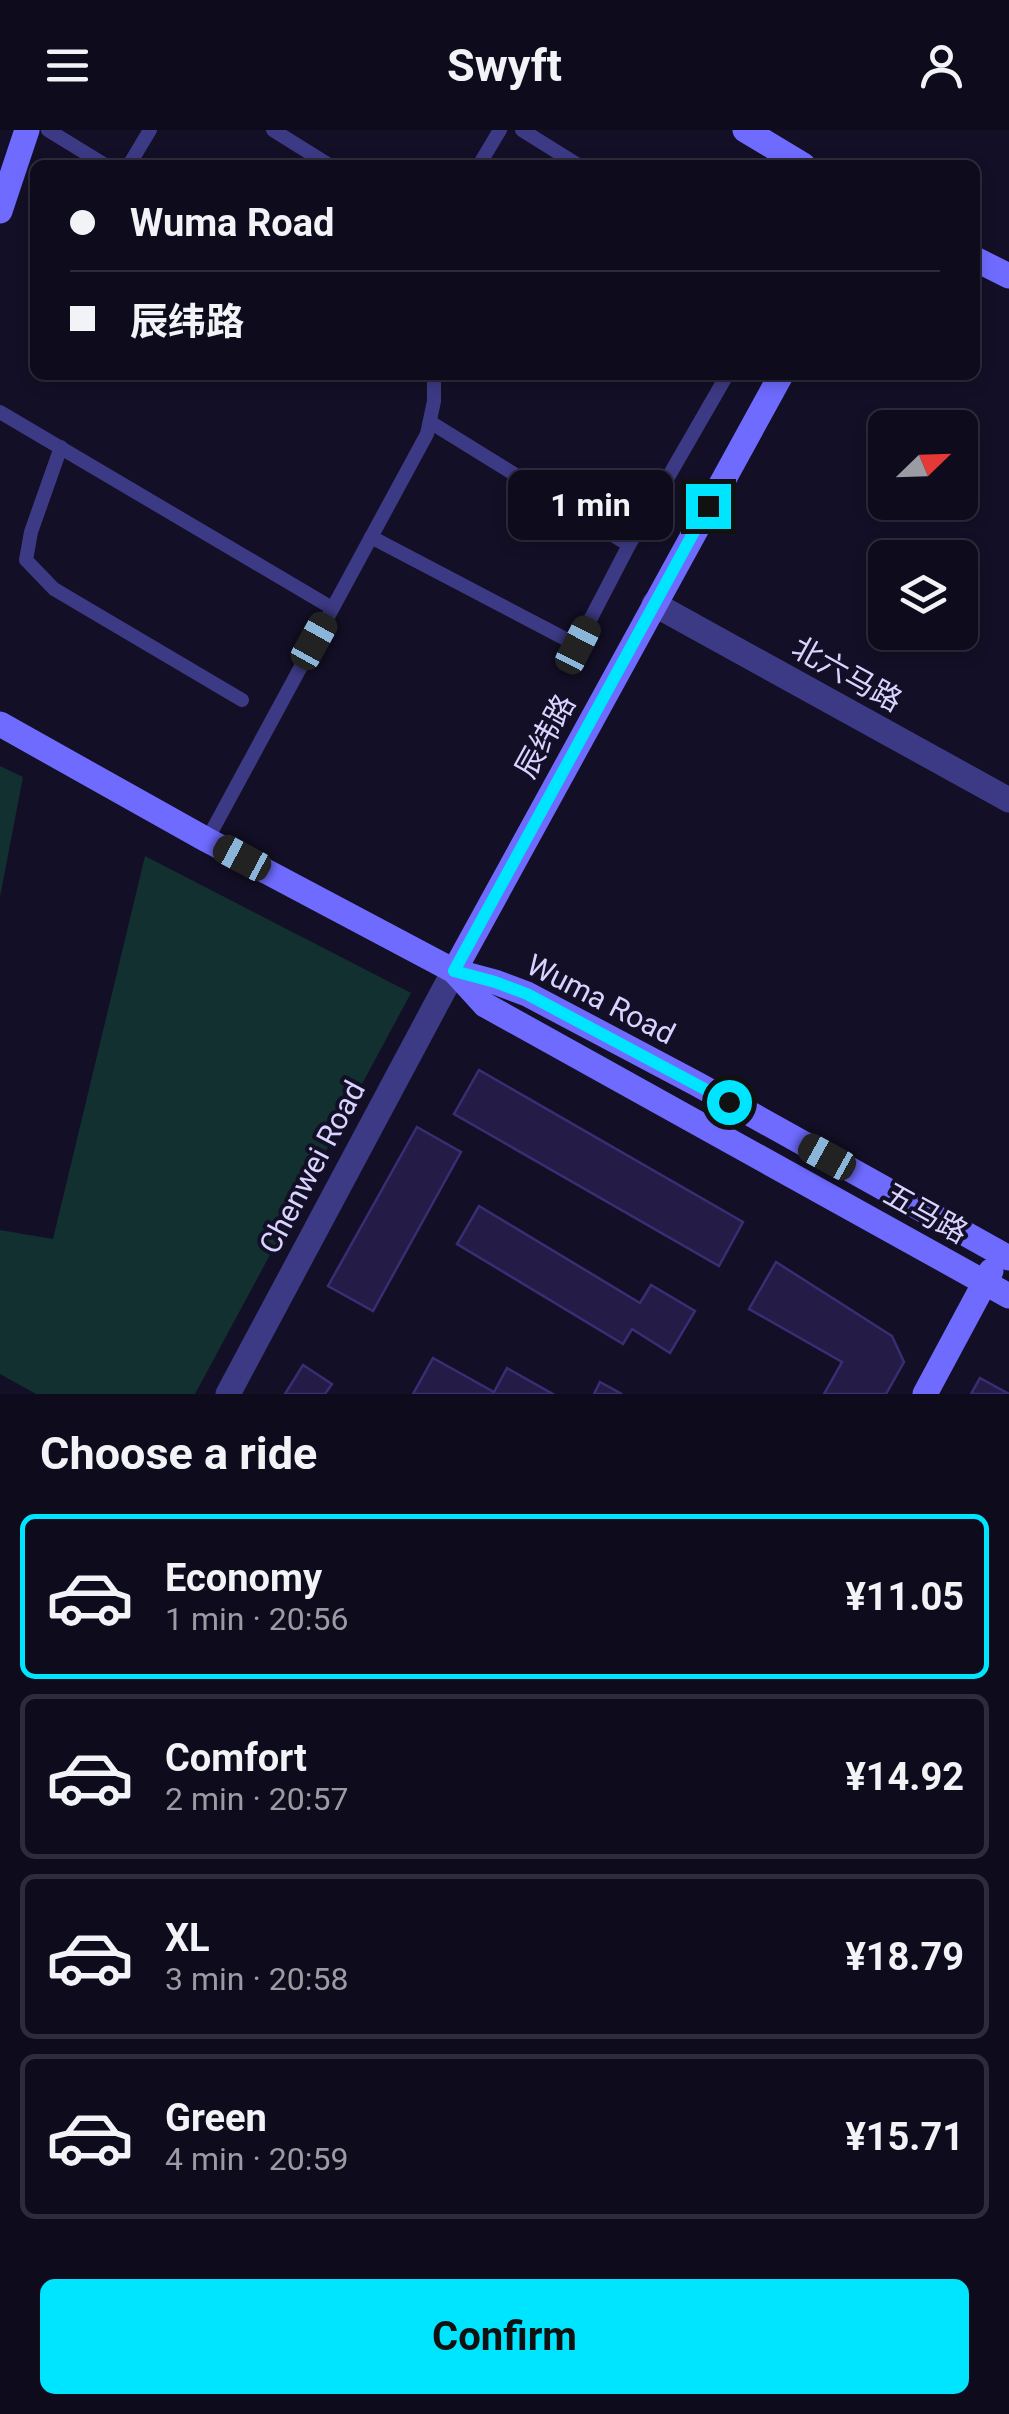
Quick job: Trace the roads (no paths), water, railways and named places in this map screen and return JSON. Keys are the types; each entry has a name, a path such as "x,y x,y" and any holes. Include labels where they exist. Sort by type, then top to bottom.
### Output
{"main road":[{"path":"0,211 27,130"},
{"path":"745,130 795,160"},
{"path":"980,262 1009,276"},
{"name":"辰纬路","path":"454,971 778,380"},
{"name":"Wuma Road","path":"0,724 206,840 454,971 527,994 925,1212 1006,1250"},
{"name":"五马路","path":"454,971 485,1005 1009,1296"},
{"path":"925,1212 959,1246 978,1278"},
{"path":"925,1394 964,1322 978,1278 1006,1250"}],"street":[{"name":"北六马路","path":"654,604 1009,800"},
{"name":"Chenwei Road","path":"228,1394 454,971"}],"lane":[{"path":"132,160 150,130"},
{"path":"274,130 321,160"},
{"path":"481,160 500,130"},
{"path":"522,130 570,160"},
{"path":"56,132 98,160"},
{"path":"206,840 427,434 434,380"},
{"path":"371,536 578,645 724,380"},
{"path":"0,412 332,608"},
{"path":"430,422 630,545"},
{"path":"60,448 31,532 26,560 54,588 242,700"}]}
